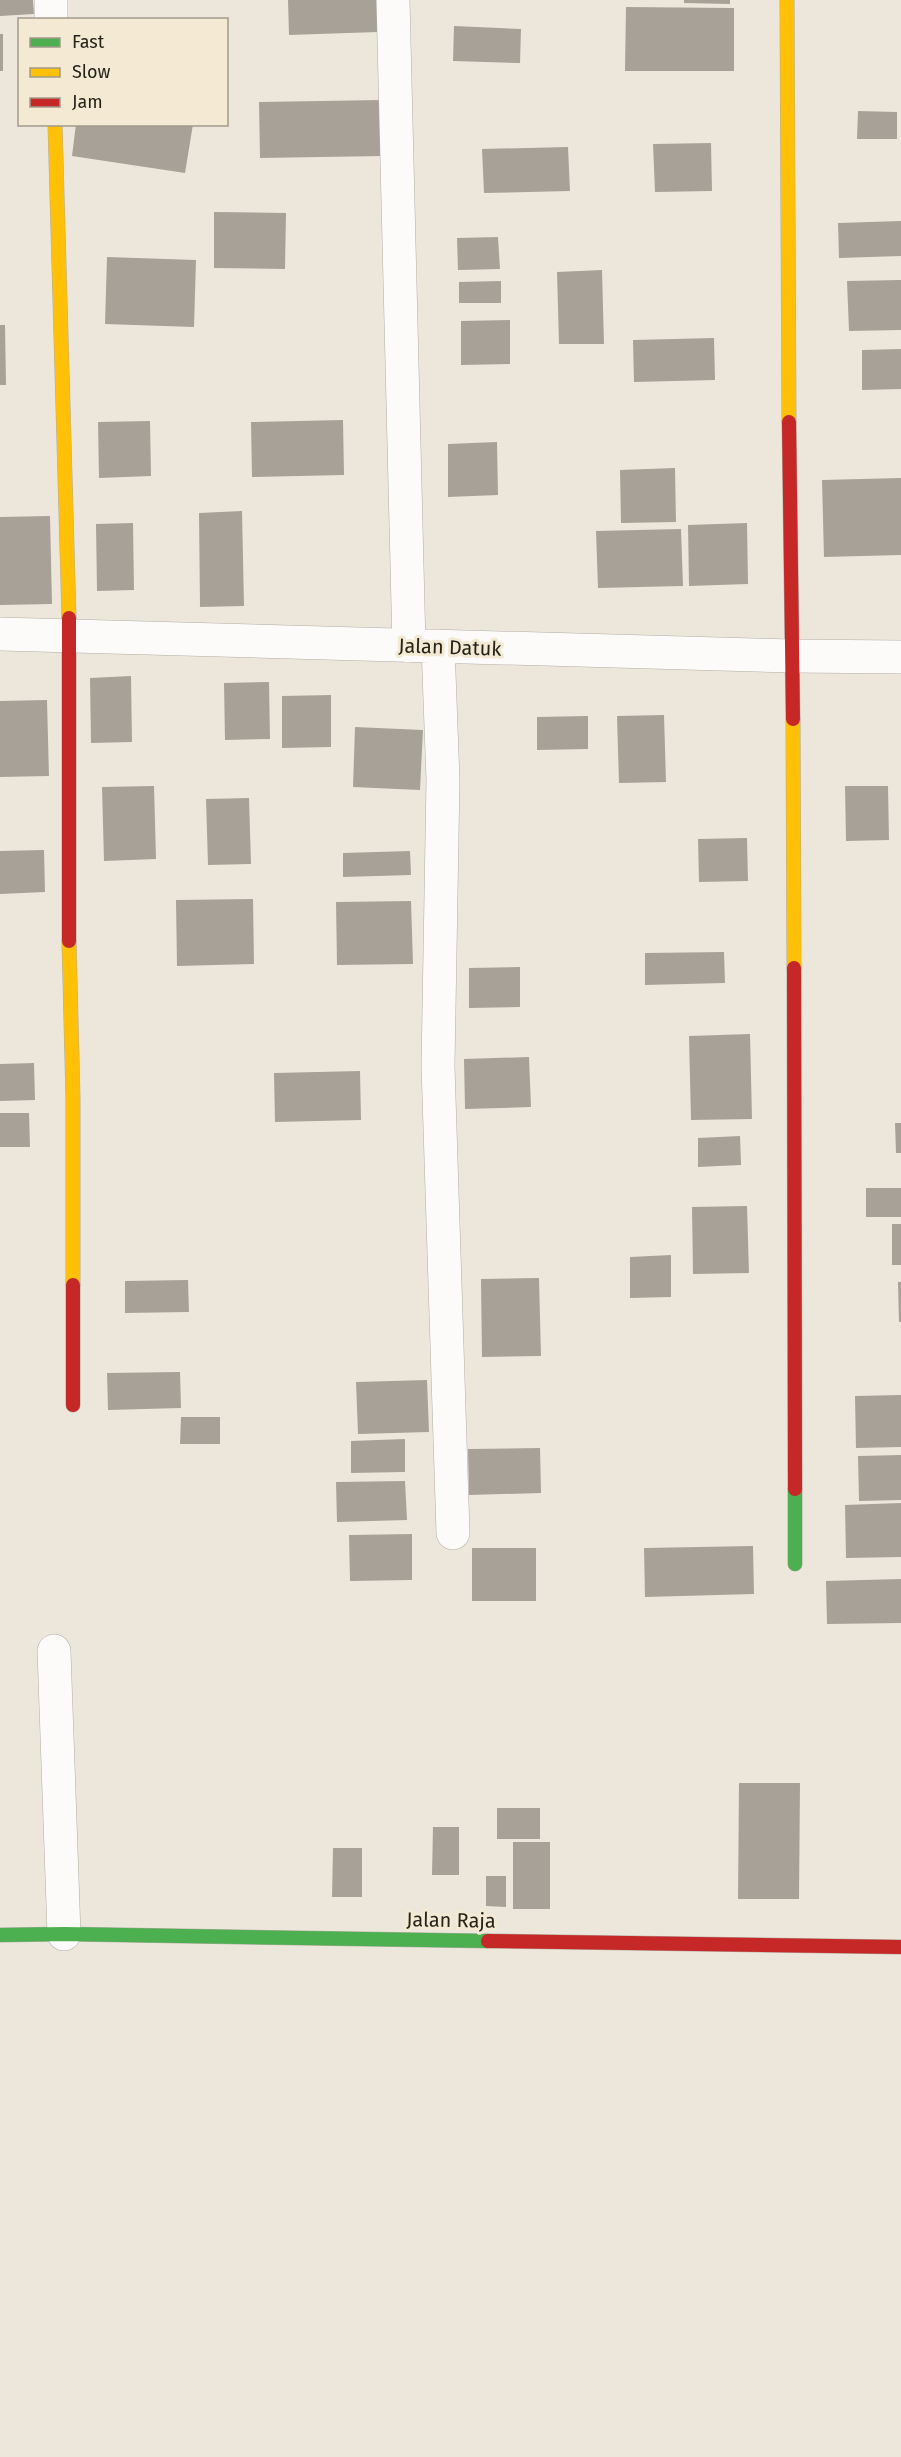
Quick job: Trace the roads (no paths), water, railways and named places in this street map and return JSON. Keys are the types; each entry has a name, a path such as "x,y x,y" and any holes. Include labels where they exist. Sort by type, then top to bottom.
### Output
{"street":[{"path":"51,0 51,18"},
{"path":"393,0 424,646 443,780 438,1066 453,1533"},
{"path":"787,0 787,272 793,656 795,1564"},
{"path":"55,126 70,636 69,991 73,1098 73,1405"},
{"name":"Jalan Datuk","path":"0,634 901,657"},
{"path":"54,1651 63,1918"},
{"name":"Jalan Raja","path":"0,1935 63,1918 901,1947"}]}
